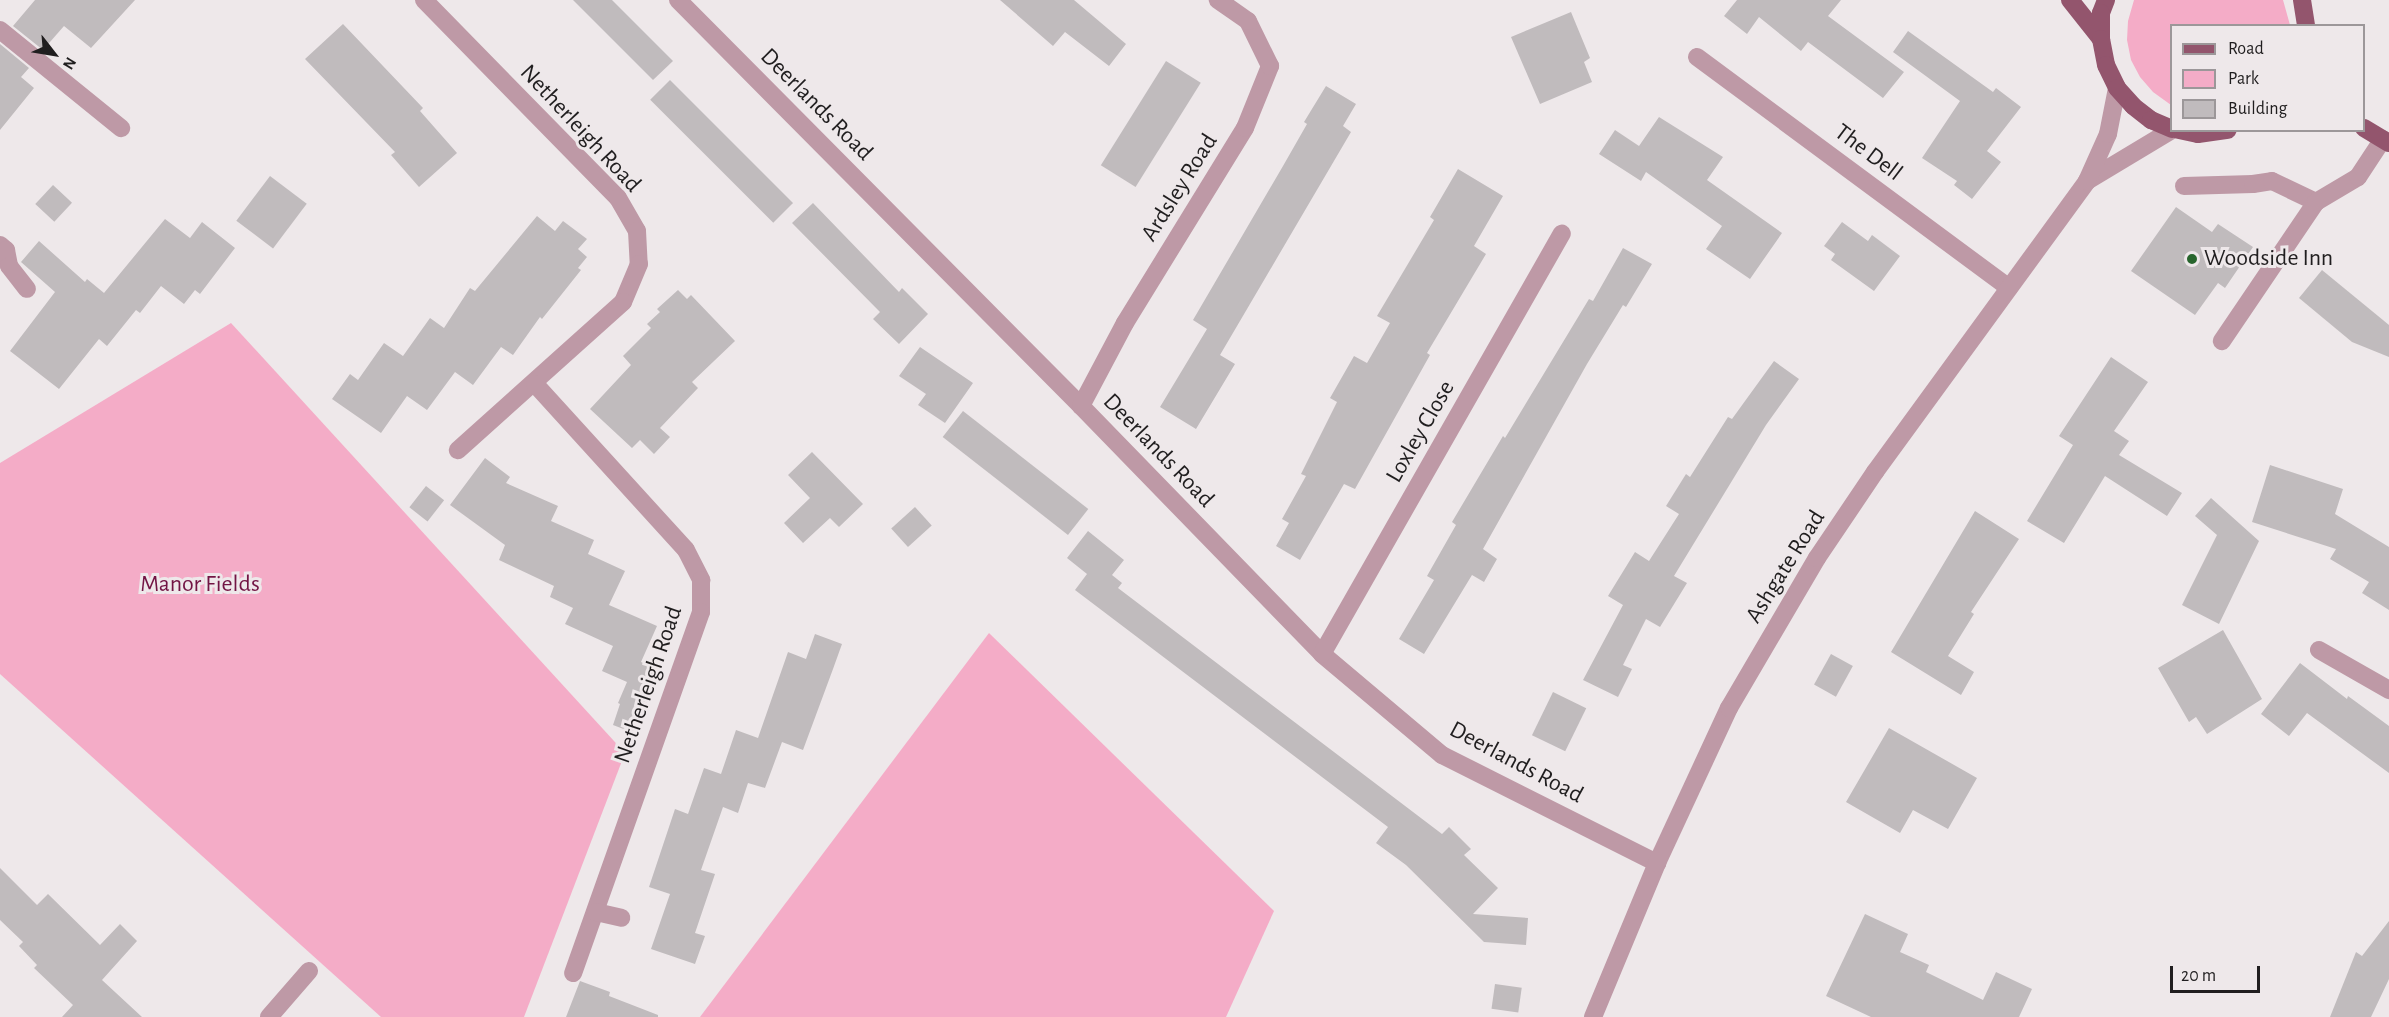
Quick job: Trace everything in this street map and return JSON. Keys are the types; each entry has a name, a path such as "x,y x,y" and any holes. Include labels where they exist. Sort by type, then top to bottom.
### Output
{"main road":[{"path":"2070,0 2101,39"},
{"path":"2106,0 2101,13 2101,39 2106,65 2118,88 2133,106 2151,120 2170,129"},
{"path":"2302,0 2306,24"},
{"path":"2365,129 2386,141"},
{"path":"2188,132 2198,134 2214,132"}],"street":[{"name":"Netherleigh Road","path":"424,0 618,198 637,231 639,264 623,302 535,384 458,450"},
{"name":"Deerlands Road","path":"678,0 1081,406 1322,654 1442,755 1657,862"},
{"name":"Ardsley Road","path":"1081,406 1125,323 1245,128 1270,66 1248,21 1218,0"},
{"path":"0,30 121,128"},
{"name":"The Dell","path":"1697,57 2009,288"},
{"name":"Ashgate Road","path":"1593,1017 1657,862 1730,708 1817,558 1875,472 2087,181 2108,134 2118,88"},
{"name":"Ashgate Road","path":"2087,181 2170,131"},
{"path":"2222,341 2316,202 2358,177 2386,141"},
{"path":"2184,186 2253,184 2272,181 2316,202"},
{"name":"Loxley Close","path":"1322,654 1562,234"},
{"path":"0,245 6,250 9,266 27,289"},
{"name":"Netherleigh Road","path":"535,384 686,550 701,580 701,612 573,973"},
{"path":"2319,650 2389,690"},
{"path":"596,912 621,918"},
{"path":"269,1017 309,971"}],"green space":[{"path":"2134,0 2283,0 2290,24 2170,24 2170,104 2153,92 2140,77 2131,60 2127,40 2128,21"},
{"name":"Manor Fields","path":"231,323 625,753 524,1017 381,1017 0,674 0,463"},
{"path":"989,633 1274,911 1226,1017 700,1017"}],"building":[{"path":"35,0 135,0 91,48 64,26 43,50 13,26"},
{"path":"573,0 612,0 673,61 653,80"},
{"path":"1000,0 1074,0 1126,44 1109,66 1065,32 1053,46"},
{"path":"1737,0 1841,0 1828,16 1904,72 1883,98 1808,42 1801,51 1759,17 1747,34 1724,16"},
{"path":"1571,12 1590,58 1584,62 1592,82 1540,104 1511,37"},
{"path":"343,24 423,108 420,111 457,153 419,187 391,155 395,152 305,59"},
{"path":"1908,31 1993,92 1996,88 2021,107 1987,151 2001,162 1972,199 1954,185 1957,181 1922,158 1960,101 1893,52"},
{"path":"0,44 29,68 21,77 34,88 0,130"},
{"path":"1166,61 1201,83 1136,187 1101,165"},
{"path":"670,80 793,203 773,223 650,100"},
{"path":"1326,86 1356,104 1343,126 1351,132 1220,355 1235,364 1196,429 1160,407 1207,329 1193,320 1307,124 1304,122"},
{"path":"1659,117 1723,157 1707,180 1782,233 1750,279 1706,249 1722,226 1646,172 1641,181 1599,154 1615,130 1639,146"},
{"path":"1458,169 1503,196 1474,246 1486,254 1427,353 1430,355 1355,489 1344,484 1300,560 1276,546 1289,523 1282,519 1306,476 1301,474 1337,402 1330,398 1354,356 1367,363 1390,323 1377,316 1434,220 1430,217"},
{"path":"270,176 307,204 273,248 236,221"},
{"path":"53,185 72,203 54,222 35,204"},
{"path":"813,203 899,292 902,288 928,314 899,344 873,319 880,312 792,223"},
{"name":"Woodside Inn","path":"2176,207 2212,232 2218,224 2253,247 2225,288 2218,283 2195,315 2131,271"},
{"path":"537,216 555,231 563,221 587,239 578,249 587,257 578,268 581,270 542,319 540,317 513,355 501,347 473,385 455,372 427,410 407,396 381,433 332,399 350,374 358,380 384,343 403,356 430,318 444,328 470,288 475,291"},
{"path":"165,219 190,238 202,222 235,248 200,294 195,290 184,304 161,286 140,313 136,310 107,346 99,339 59,389 10,351 55,292 21,262 39,241 85,282 87,279 104,293"},
{"path":"1842,222 1868,241 1872,235 1900,256 1874,291 1831,260 1835,254 1824,246"},
{"path":"1623,248 1652,264 1626,307 1623,305 1587,364 1483,549 1497,559 1484,582 1472,575 1424,654 1399,639 1434,580 1427,576 1456,525 1452,522 1589,299 1593,301"},
{"path":"2322,270 2389,325 2389,357 2352,342 2299,298"},
{"path":"678,290 687,299 691,295 735,341 692,382 698,388 660,428 670,437 654,454 640,440 632,448 590,409 631,365 623,356 651,328 647,324 660,312 657,309"},
{"path":"920,347 973,383 945,423 918,405 926,394 899,376"},
{"path":"2111,357 2148,382 2114,431 2129,441 2119,455 2182,493 2167,516 2105,476 2064,543 2027,521 2073,445 2059,436"},
{"path":"1774,361 1799,379 1766,425 1674,576 1687,583 1660,627 1646,619 1623,665 1632,669 1618,697 1583,680 1623,605 1608,596 1635,552 1649,561 1679,514 1666,506 1686,474 1690,477 1728,417 1732,419"},
{"path":"963,411 1088,509 1068,535 943,437"},
{"path":"812,452 863,504 839,527 830,518 803,543 784,523 810,498 788,475"},
{"path":"485,458 510,477 506,483 558,506 551,521 594,540 588,554 625,571 609,605 657,626 641,662 660,670 634,733 613,725 620,704 618,703 627,682 602,671 613,646 565,624 573,608 550,597 554,586 499,560 505,545 450,505"},
{"path":"2270,465 2343,489 2335,514 2389,547 2389,610 2362,593 2369,582 2330,559 2336,549 2252,522"},
{"path":"426,486 444,500 428,521 409,507"},
{"path":"2211,498 2259,541 2219,624 2182,605 2217,535 2195,516"},
{"path":"915,507 932,526 908,547 891,528"},
{"path":"1975,511 2019,539 1971,612 1974,614 1948,656 1974,672 1961,695 1891,652"},
{"path":"1088,531 1124,560 1112,575 1122,583 1118,588 1442,834 1449,827 1471,849 1464,855 1498,888 1473,914 1528,918 1526,945 1484,942 1406,865 1376,843 1388,827 1075,590 1087,574 1067,558"},
{"path":"2223,630 2262,699 2207,734 2196,717 2189,722 2158,668"},
{"path":"815,634 842,644 833,669 803,750 782,742 765,788 748,783 738,813 723,807 701,870 715,874 695,933 705,936 695,964 651,949 670,894 649,887 675,809 688,814 704,768 721,774 736,730 758,738 788,652 806,659"},
{"path":"1831,654 1853,666 1836,697 1814,685"},
{"path":"2300,663 2347,699 2348,696 2389,726 2389,773 2307,713 2289,736 2261,714"},
{"path":"1553,692 1586,708 1565,751 1532,735"},
{"path":"1889,728 1977,778 1948,829 1913,810 1900,833 1846,802"},
{"path":"0,868 37,905 48,894 100,945 120,924 137,941 102,980 142,1017 62,1017 73,1005 34,968 37,965 19,946 23,942 0,920"},
{"path":"1865,914 1908,934 1900,952 1929,965 1926,972 1983,1000 1996,972 2032,989 2019,1017 1871,1017 1826,996"},
{"path":"2389,921 2389,979 2371,1017 2330,1017 2356,952 2362,956"},
{"path":"580,981 610,992 609,996 658,1015 658,1017 566,1017"},
{"path":"1495,984 1522,988 1518,1013 1492,1009"}],"place":[{"name":"Woodside Inn","path":"2192,259"}]}
